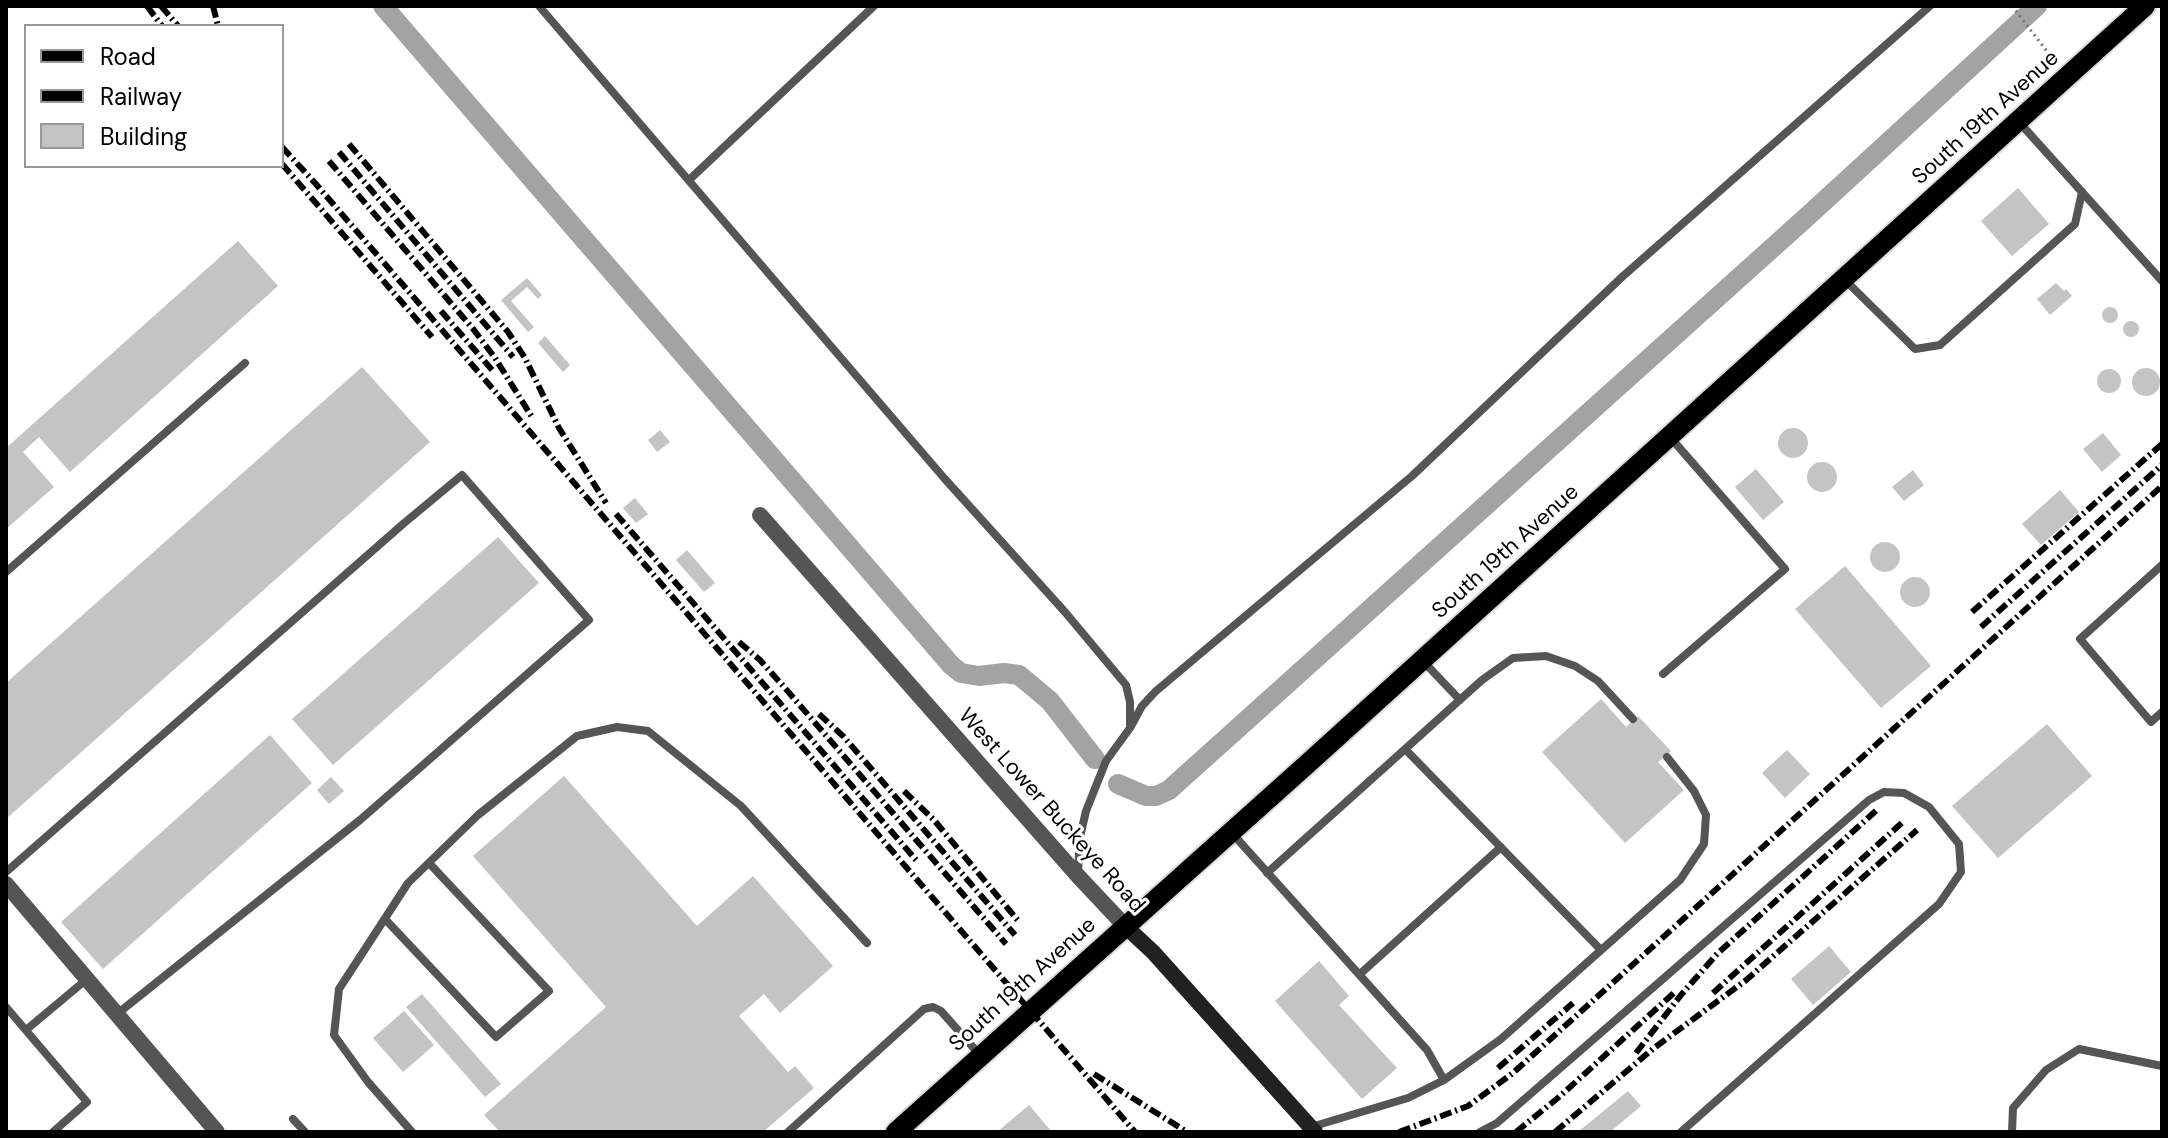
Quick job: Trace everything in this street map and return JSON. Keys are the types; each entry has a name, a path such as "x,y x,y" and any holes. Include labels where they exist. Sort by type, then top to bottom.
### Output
{"main road":[{"name":"South 19th Avenue","path":"896,1132 2145,6"},
{"name":"West Lower Buckeye Road","path":"1125,926 1153,952 1312,1130"}],"street":[{"name":"West Lower Buckeye Road","path":"760,515 1125,926"},
{"path":"6,884 217,1132"}],"lane":[{"path":"539,6 1126,685 1130,702 1130,728"},
{"path":"689,180 874,6"},
{"path":"1078,876 1080,837 1086,811 1106,761 1142,706 1156,691 1412,476 1622,277 1930,6"},
{"path":"2018,121 2162,281"},
{"path":"1844,279 1915,349 1940,345 2075,224 2082,192"},
{"path":"6,572 245,363"},
{"path":"1663,674 1785,569 1670,436"},
{"path":"6,872 462,475 589,620 360,820 117,1014"},
{"path":"2162,565 2080,639 2151,722 2162,712"},
{"path":"1267,873 1482,680 1513,658 1546,656 1575,666 1598,681 1633,719"},
{"path":"1422,660 1460,700"},
{"path":"412,1132 368,1082 334,1035 339,989 408,883 478,815 577,736 617,727 648,731 741,806 867,943"},
{"path":"1405,749 1601,950"},
{"path":"1312,1130 1408,1098 1444,1080 1501,1039 1680,880 1704,844 1706,815 1694,791 1667,757"},
{"path":"1480,1132 1497,1123 1869,800 1884,792 1904,793 1929,807 1959,844 1961,872 1939,904 1681,1132"},
{"path":"1231,832 1427,1050 1444,1080"},
{"path":"1360,974 1501,847"},
{"path":"385,919 496,1037 549,991 429,863"},
{"path":"26,1030 87,979"},
{"path":"6,1007 87,1102 53,1132"},
{"path":"788,1132 924,1009 933,1007 941,1011 980,1056"},
{"path":"2012,1132 2013,1108 2046,1070 2079,1049 2162,1066"},
{"path":"293,1119 305,1132"}],"path":[{"path":"2012,6 2049,54"}],"building":[{"path":"2018,188 2049,224 2012,256 1981,221"},
{"path":"238,241 278,286 70,472 39,437 23,452 54,487 6,529 6,448"},
{"path":"527,278 542,295 538,299 527,287 511,301 534,327 528,332 501,300"},
{"path":"2056,283 2072,296 2050,315 2037,299"},
{"path":"2110,307 2118,315 2110,323 2102,315"},
{"path":"2131,321 2137,323 2137,335 2131,337 2125,335 2123,329 2125,323"},
{"path":"545,336 570,365 563,372 538,343"},
{"path":"362,367 430,442 6,819 6,683"},
{"path":"2146,368 2156,372 2160,382 2156,392 2146,396 2136,392 2132,382 2136,372"},
{"path":"2109,369 2117,373 2121,381 2117,389 2109,393 2101,389 2097,381 2101,373"},
{"path":"1793,428 1804,432 1808,443 1804,454 1793,458 1782,454 1778,443 1782,432"},
{"path":"660,430 670,442 657,452 648,440"},
{"path":"2103,433 2121,455 2102,472 2083,449"},
{"path":"1822,462 1833,466 1837,477 1833,488 1822,492 1811,488 1807,477 1811,466"},
{"path":"1756,469 1784,502 1763,520 1735,487"},
{"path":"1913,470 1924,485 1904,501 1892,487"},
{"path":"2060,490 2079,512 2041,545 2022,524"},
{"path":"635,498 648,514 636,523 623,508"},
{"path":"498,537 539,583 333,765 292,719"},
{"path":"1885,542 1896,546 1900,557 1896,568 1885,572 1874,568 1870,557 1874,546"},
{"path":"687,550 715,583 704,592 676,560"},
{"path":"1845,566 1931,666 1881,708 1795,609"},
{"path":"1915,577 1926,581 1930,592 1926,603 1915,607 1904,603 1900,592 1904,581"},
{"path":"1601,699 1626,727 1638,716 1671,751 1658,762 1684,790 1625,843 1542,752"},
{"path":"2047,724 2092,776 1998,858 1952,806"},
{"path":"270,735 312,783 103,969 61,922"},
{"path":"1787,750 1810,774 1785,798 1762,773"},
{"path":"564,776 697,926 753,876 833,966 780,1013 764,994 739,1016 788,1072 795,1066 814,1088 763,1132 500,1132 484,1115 606,1007 473,856"},
{"path":"331,777 344,791 329,804 317,790"},
{"path":"1829,946 1851,972 1813,1005 1791,979"},
{"path":"1319,961 1349,996 1339,1005 1397,1068 1362,1099 1275,1001"},
{"path":"422,994 501,1084 485,1097 406,1007"},
{"path":"404,1011 434,1045 403,1072 373,1038"},
{"path":"1628,1091 1641,1106 1610,1132 1578,1132"},
{"path":"1029,1105 1052,1132 997,1132"}],"waterway":[{"path":"383,6 951,665 961,673 979,676 1019,675 1050,701 1095,759"},
{"path":"1118,784 1146,796 1156,796 1169,790 2037,6"}],"railway":[{"path":"147,6 160,24"},
{"path":"161,6 176,24"},
{"path":"213,6 218,24"},
{"path":"349,144 508,332 525,358 559,428 606,503"},
{"path":"284,149 1135,1132"},
{"path":"339,152 513,357"},
{"path":"329,161 474,330 532,417"},
{"path":"284,166 432,337"},
{"path":"441,311 493,371"},
{"path":"1972,612 2162,444"},
{"path":"1981,627 2162,465"},
{"path":"1399,1132 1468,1106 1513,1073 2162,486"},
{"path":"616,514 917,861"},
{"path":"739,642 785,688 1006,944"},
{"path":"819,714 843,736 1015,935"},
{"path":"904,791 934,820 1020,923"},
{"path":"1636,1053 1717,954 1879,808"},
{"path":"1713,993 1904,821"},
{"path":"1555,1132 1654,1048 1745,981 1917,830"},
{"path":"1516,1132 1675,992"},
{"path":"1498,1068 1573,1003"},
{"path":"1094,1074 1187,1132"}]}
